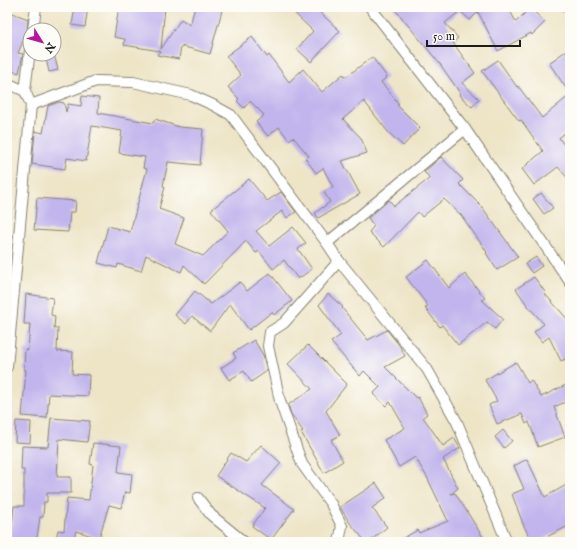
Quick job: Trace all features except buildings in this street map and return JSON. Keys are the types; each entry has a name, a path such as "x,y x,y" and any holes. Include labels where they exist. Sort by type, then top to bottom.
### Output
{"street":[{"path":"34,22 36,7"},
{"path":"370,7 465,129 570,282"},
{"path":"567,7 570,11"},
{"path":"7,367 31,105 25,90 28,62"},
{"path":"31,105 96,81 133,82 191,95 231,115 339,261 427,369 457,422 507,542"},
{"path":"7,83 25,90"},
{"path":"327,243 465,129"},
{"path":"339,261 284,323 270,332 268,346 280,401 302,464 331,504 342,526 339,542"},
{"path":"198,498 212,515 244,542"}]}
